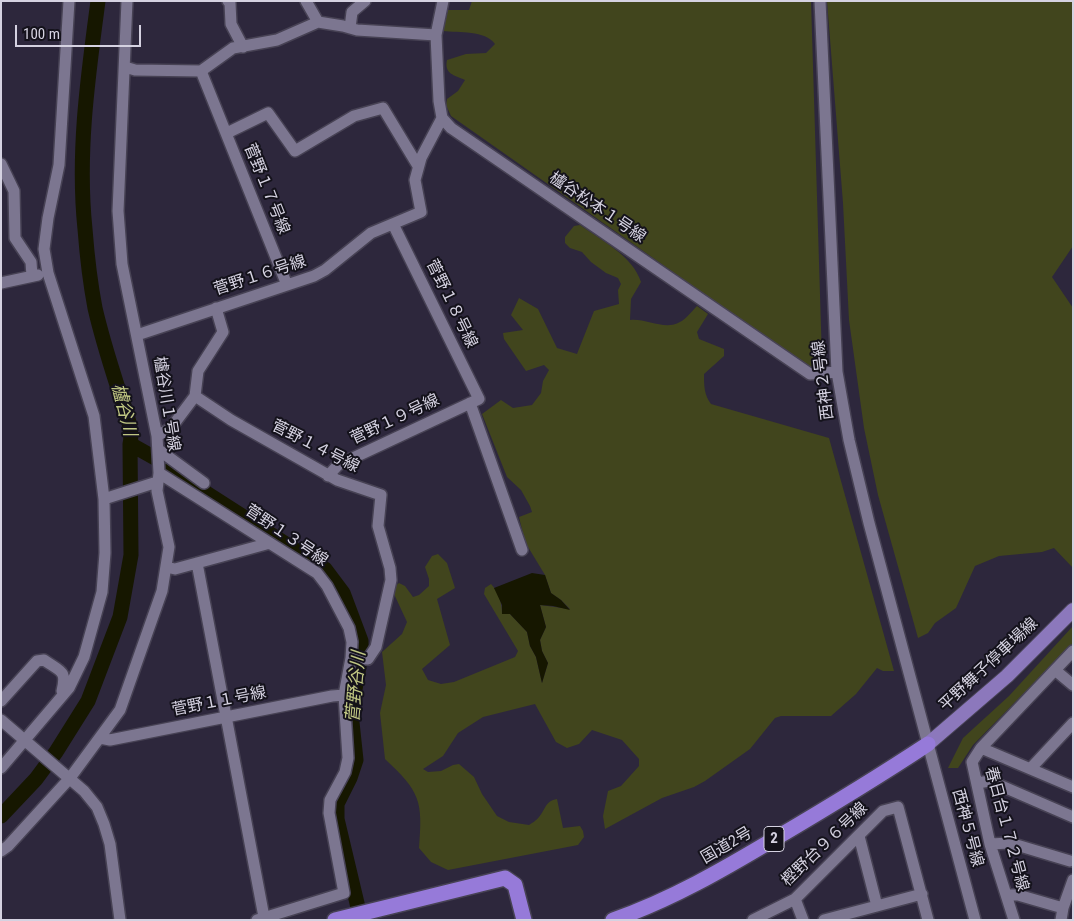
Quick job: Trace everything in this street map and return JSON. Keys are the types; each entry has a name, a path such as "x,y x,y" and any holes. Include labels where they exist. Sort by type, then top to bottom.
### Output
{"highway":[{"name":"国道2号","path":"613,920 632,914 720,871 874,780 928,744"},
{"path":"342,918 505,878 515,885 524,920"}],"main road":[{"name":"平野舞子停車場線","path":"928,744 1007,676 1073,610"}],"street":[{"path":"1,768 69,688 84,657 102,592 105,553 104,499 94,416 48,273 44,249 48,218 59,166 69,1"},
{"name":"櫨谷川１号線","path":"1,851 8,846 70,778 120,710 162,591 166,568 169,547 157,491 159,450 122,264 118,211 127,1"},
{"path":"228,1 230,3 231,24 243,47"},
{"path":"306,1 318,22"},
{"path":"350,28 352,12 365,1"},
{"path":"418,166 442,118 439,102 436,35 443,1"},
{"name":"西神２号線","path":"820,1 837,372 849,440 869,523 928,744"},
{"path":"125,67 135,70 201,71 233,48 277,40 318,22 357,30 436,35"},
{"name":"菅野１７号線","path":"201,71 287,285"},
{"path":"226,133 268,113 295,151 354,116 383,108 418,166"},
{"name":"櫨谷松本１号線","path":"442,118 451,128 810,374 837,372"},
{"path":"1,164 14,191 15,238 31,262 32,276"},
{"name":"菅野１６号線","path":"137,335 314,276 325,270 371,233 421,212 415,180 418,166"},
{"name":"菅野１８号線","path":"393,224 474,401 522,550"},
{"path":"1,283 48,273"},
{"path":"157,436 171,428 194,396 198,371 223,332 216,308"},
{"name":"菅野１４号線","path":"194,396 231,420 328,476 381,495 378,526 390,568 391,580 376,647 368,659 352,658"},
{"name":"菅野１９号線","path":"328,476 338,465 474,401"},
{"path":"159,450 204,483"},
{"path":"104,499 158,477"},
{"name":"菅野１３号線","path":"158,477 317,573 327,586 349,628 352,642 352,658 344,696 348,758 344,772 330,800 329,813 344,893 261,919"},
{"path":"166,568 175,569 270,543"},
{"path":"197,563 227,717 261,919"},
{"path":"1073,651 981,748 1073,787"},
{"path":"1,701 40,659 64,674 65,678 61,697"},
{"path":"1055,670 1073,685"},
{"name":"菅野１１号線","path":"100,738 110,740 332,696 344,696"},
{"path":"1,720 70,778 84,791 96,808 104,824 110,844 120,920"},
{"path":"1030,768 1073,723"},
{"name":"西神５号線","path":"928,744 975,920"},
{"name":"春日台１７２号線","path":"981,748 972,762 990,844 1014,920"},
{"path":"978,783 990,782 1073,817"},
{"name":"樫野台９６号線","path":"753,920 795,899 884,811 898,807 928,920"},
{"path":"859,836 878,906"},
{"path":"990,844 1010,843 1070,861"},
{"path":"1007,895 1018,895 1062,914 1073,880"},
{"path":"824,920 922,894"},
{"path":"795,899 803,920"}],"green space":[{"path":"472,1 811,1 822,360 818,367 811,369 451,116 446,105 447,99 458,91 465,80 448,71 447,60 466,54 486,53 495,44 485,36 478,34 443,31 448,10 469,10"},
{"path":"827,1 1073,1 1073,246 1052,277 1073,308 1073,568 1054,548 1042,552 999,556 975,566 956,608 935,623 928,633 918,638 878,495 864,428 849,320 843,203"},
{"path":"580,225 624,256 637,273 641,282 631,299 630,320 662,325 674,324 684,319 697,306 708,314 697,332 699,339 724,349 724,356 704,374 704,386 711,404 829,438 894,671 883,671 877,668 856,694 831,716 781,716 775,718 750,749 705,781 694,787 662,798 605,829 603,816 608,791 621,786 639,766 639,759 622,740 592,730 579,744 567,748 556,742 535,704 483,717 458,733 443,756 423,769 428,772 441,771 459,764 474,777 482,794 497,816 509,822 529,825 538,818 548,803 557,799 563,828 580,826 584,837 578,845 448,870 431,862 419,848 420,818 417,798 406,780 385,759 380,713 386,685 382,652 402,634 407,622 394,594 394,587 399,583 405,586 413,597 419,595 429,586 425,567 432,556 438,554 447,563 455,588 437,599 450,645 422,669 428,680 441,684 454,682 515,657 518,651 484,594 485,588 491,584 499,598 502,614 510,614 527,632 530,646 536,657 542,683 548,663 542,651 540,640 546,627 540,605 570,609 551,593 545,575 525,542 519,517 532,512 530,506 521,490 507,477 482,414 501,400 513,408 532,405 541,393 543,381 549,370 544,365 526,371 504,339 503,333 523,330 511,315 519,298 538,309 557,348 577,354 594,311 619,304 618,290 621,284 618,278 606,273 591,262 582,252 570,248 565,243 565,237 574,226"},
{"path":"1073,626 1073,643 973,745 958,768 948,768 963,738 1009,696"}],"shaded area":[{"path":"532,573 545,575 551,593 570,610 540,605 546,627 540,640 542,651 548,663 542,683 536,657 530,646 527,632 510,614 502,614 502,605 494,588"}],"waterway":[{"name":"櫨谷川","path":"1,816 36,779 56,752 88,701 120,617 131,555 130,430 127,414 108,357 95,308 88,259 83,200 82,172 85,115 98,1"},
{"name":"菅野谷川","path":"130,444 171,467 197,487 325,569 343,593 361,641 361,654 351,713 356,760 350,778 337,804 337,819 361,920"}]}
